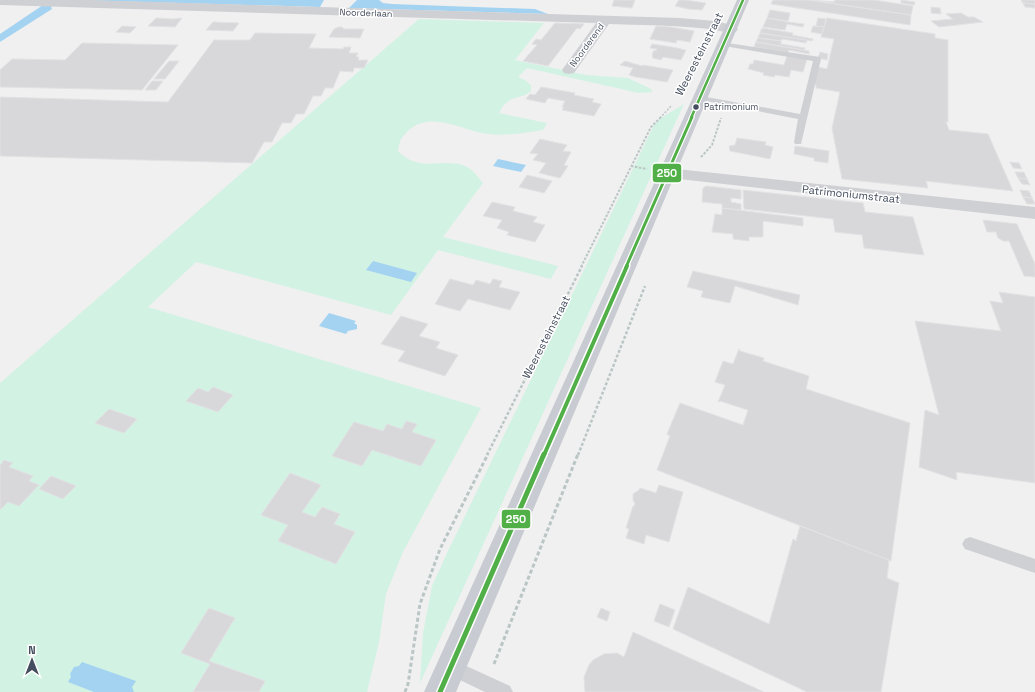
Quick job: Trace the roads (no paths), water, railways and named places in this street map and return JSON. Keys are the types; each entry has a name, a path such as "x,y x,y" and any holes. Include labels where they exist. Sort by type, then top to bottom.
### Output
{"main road":[{"name":"Weeresteinstraat","path":"440,692 743,0"}],"street":[{"name":"Noorderlaan","path":"0,1 680,22 715,25 728,37"},
{"name":"Noorderend","path":"569,70 605,20"},
{"name":"Patrimoniumstraat","path":"667,174 1035,213"}],"lane":[{"name":"Weeresteinstraat","path":"701,98 803,117 817,59 728,37"},
{"path":"798,142 803,117"},
{"path":"970,544 1035,566"},
{"path":"451,667 504,692"}],"water":[{"path":"74,0 324,0 320,7"},
{"path":"357,0 379,0 383,3 392,4 535,9 548,14 349,8"},
{"path":"43,5 54,5 51,7 52,9 0,42 0,34"},
{"path":"498,159 526,165 521,172 493,166"},
{"path":"373,261 417,273 411,282 366,270"},
{"path":"329,313 356,321 354,323 357,325 357,329 348,331 346,334 319,326"},
{"path":"82,662 136,681 132,687 134,692 94,692 68,682 74,667 79,666"}],"place":[{"name":"Patrimonium","path":"696,107"}]}
